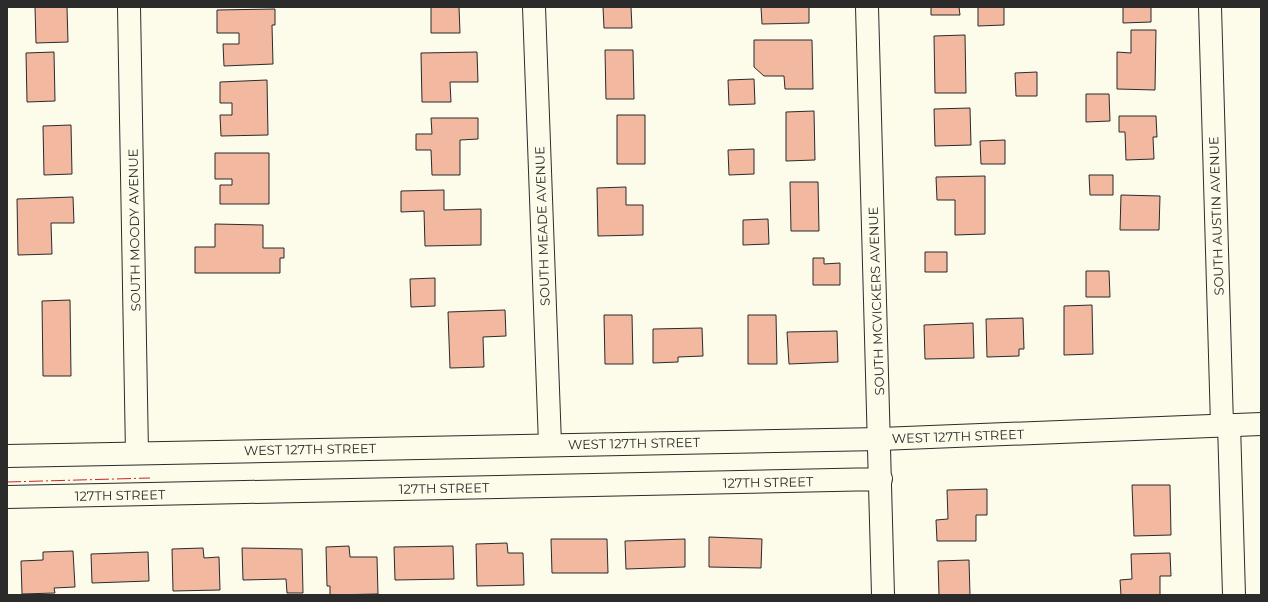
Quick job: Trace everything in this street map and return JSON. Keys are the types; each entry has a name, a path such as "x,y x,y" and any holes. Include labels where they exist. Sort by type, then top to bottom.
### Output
{"street":[{"name":"SOUTH MOODY AVENUE","path":"129,7 137,453"},
{"name":"SOUTH MEADE AVENUE","path":"534,7 550,444"},
{"name":"SOUTH MCVICKERS AVENUE","path":"867,7 880,439 883,595"},
{"name":"SOUTH AUSTIN AVENUE","path":"1210,7 1234,595"},
{"name":"WEST 127TH STREET","path":"7,456 550,444 880,439 1226,424 1261,424"},
{"name":"127TH STREET","path":"7,497 881,479"}],"building":[{"path":"35,7 67,7 68,42 36,43"},
{"path":"431,7 459,7 460,33 431,33"},
{"path":"603,7 631,7 632,28 604,28"},
{"path":"761,7 809,7 809,23 762,24"},
{"path":"931,7 959,7 960,15 931,15"},
{"path":"978,7 1004,7 1004,25 978,26"},
{"path":"1123,7 1151,7 1151,22 1123,23"},
{"path":"275,9 275,25 272,25 273,64 224,66 223,44 239,44 239,33 217,33 217,10"},
{"path":"1131,30 1156,30 1155,90 1117,89 1117,52 1131,53"},
{"path":"965,35 966,93 935,93 934,36"},
{"path":"754,40 812,40 813,89 785,89 784,76 764,76 754,67"},
{"path":"605,50 633,50 634,99 606,99"},
{"path":"54,52 55,101 27,102 26,53"},
{"path":"477,52 478,82 450,82 451,102 422,102 421,53"},
{"path":"1037,72 1037,96 1016,96 1015,73"},
{"path":"754,79 755,104 729,105 728,80"},
{"path":"267,80 268,135 221,136 220,115 232,115 232,103 220,103 220,82"},
{"path":"1086,94 1109,94 1110,121 1086,122"},
{"path":"970,108 971,145 935,146 934,109"},
{"path":"814,111 815,160 786,161 786,112"},
{"path":"617,115 645,115 645,164 617,164"},
{"path":"1119,116 1156,116 1157,137 1153,137 1154,159 1126,160 1125,132 1119,132"},
{"path":"431,118 478,118 478,139 460,140 460,175 432,175 431,150 416,150 416,134 432,134"},
{"path":"71,125 72,174 44,175 43,126"},
{"path":"1005,140 1005,164 981,164 980,141"},
{"path":"754,149 754,174 729,175 728,150"},
{"path":"215,153 269,153 269,204 220,204 220,185 232,185 232,179 215,179"},
{"path":"1089,175 1113,175 1113,195 1090,195"},
{"path":"985,176 985,234 955,235 955,200 937,200 936,177"},
{"path":"790,182 818,182 819,231 791,231"},
{"path":"626,187 626,205 643,205 643,235 598,236 597,188"},
{"path":"444,190 444,210 481,209 481,245 425,246 424,211 401,212 401,191"},
{"path":"1121,195 1160,196 1159,230 1120,230"},
{"path":"73,197 74,223 51,223 52,254 18,255 17,199"},
{"path":"768,219 769,244 743,245 743,220"},
{"path":"215,224 263,225 263,248 284,248 284,258 280,258 280,273 195,273 195,247 215,247"},
{"path":"925,252 947,252 947,272 925,272"},
{"path":"813,258 824,258 824,264 840,263 840,285 813,285"},
{"path":"1086,271 1109,271 1110,297 1086,297"},
{"path":"435,278 435,306 411,307 410,279"},
{"path":"70,300 71,376 43,376 42,301"},
{"path":"1092,305 1093,354 1064,355 1064,306"},
{"path":"505,310 506,336 483,337 484,367 450,368 448,312"},
{"path":"604,315 632,315 633,364 605,364"},
{"path":"748,315 776,315 777,364 748,364"},
{"path":"1023,318 1024,349 1019,349 1019,356 987,357 986,319"},
{"path":"973,323 974,358 925,359 924,325"},
{"path":"702,328 703,356 678,357 678,362 653,363 653,329"},
{"path":"837,331 838,362 789,364 787,332"},
{"path":"1132,485 1170,485 1171,535 1134,536"},
{"path":"987,489 987,515 976,515 976,541 937,541 936,520 948,519 947,490"},
{"path":"709,537 762,539 761,568 709,567"},
{"path":"551,539 607,539 608,573 552,573"},
{"path":"685,539 685,567 626,569 625,541"},
{"path":"507,543 508,553 523,553 524,585 477,586 476,544"},
{"path":"349,546 350,557 377,557 378,594 330,595 330,586 327,586 326,547"},
{"path":"453,546 454,579 395,580 394,547"},
{"path":"203,548 204,558 219,557 220,590 173,591 172,549"},
{"path":"242,548 302,549 303,593 287,593 286,579 243,580"},
{"path":"73,551 75,587 54,588 55,593 22,594 21,561 43,560 43,552"},
{"path":"148,552 149,581 92,583 91,554"},
{"path":"1170,553 1171,576 1160,576 1160,595 1121,595 1120,580 1132,579 1131,554"},
{"path":"969,560 970,595 939,595 938,561"}],"power":[{"path":"7,482 150,478"}]}
